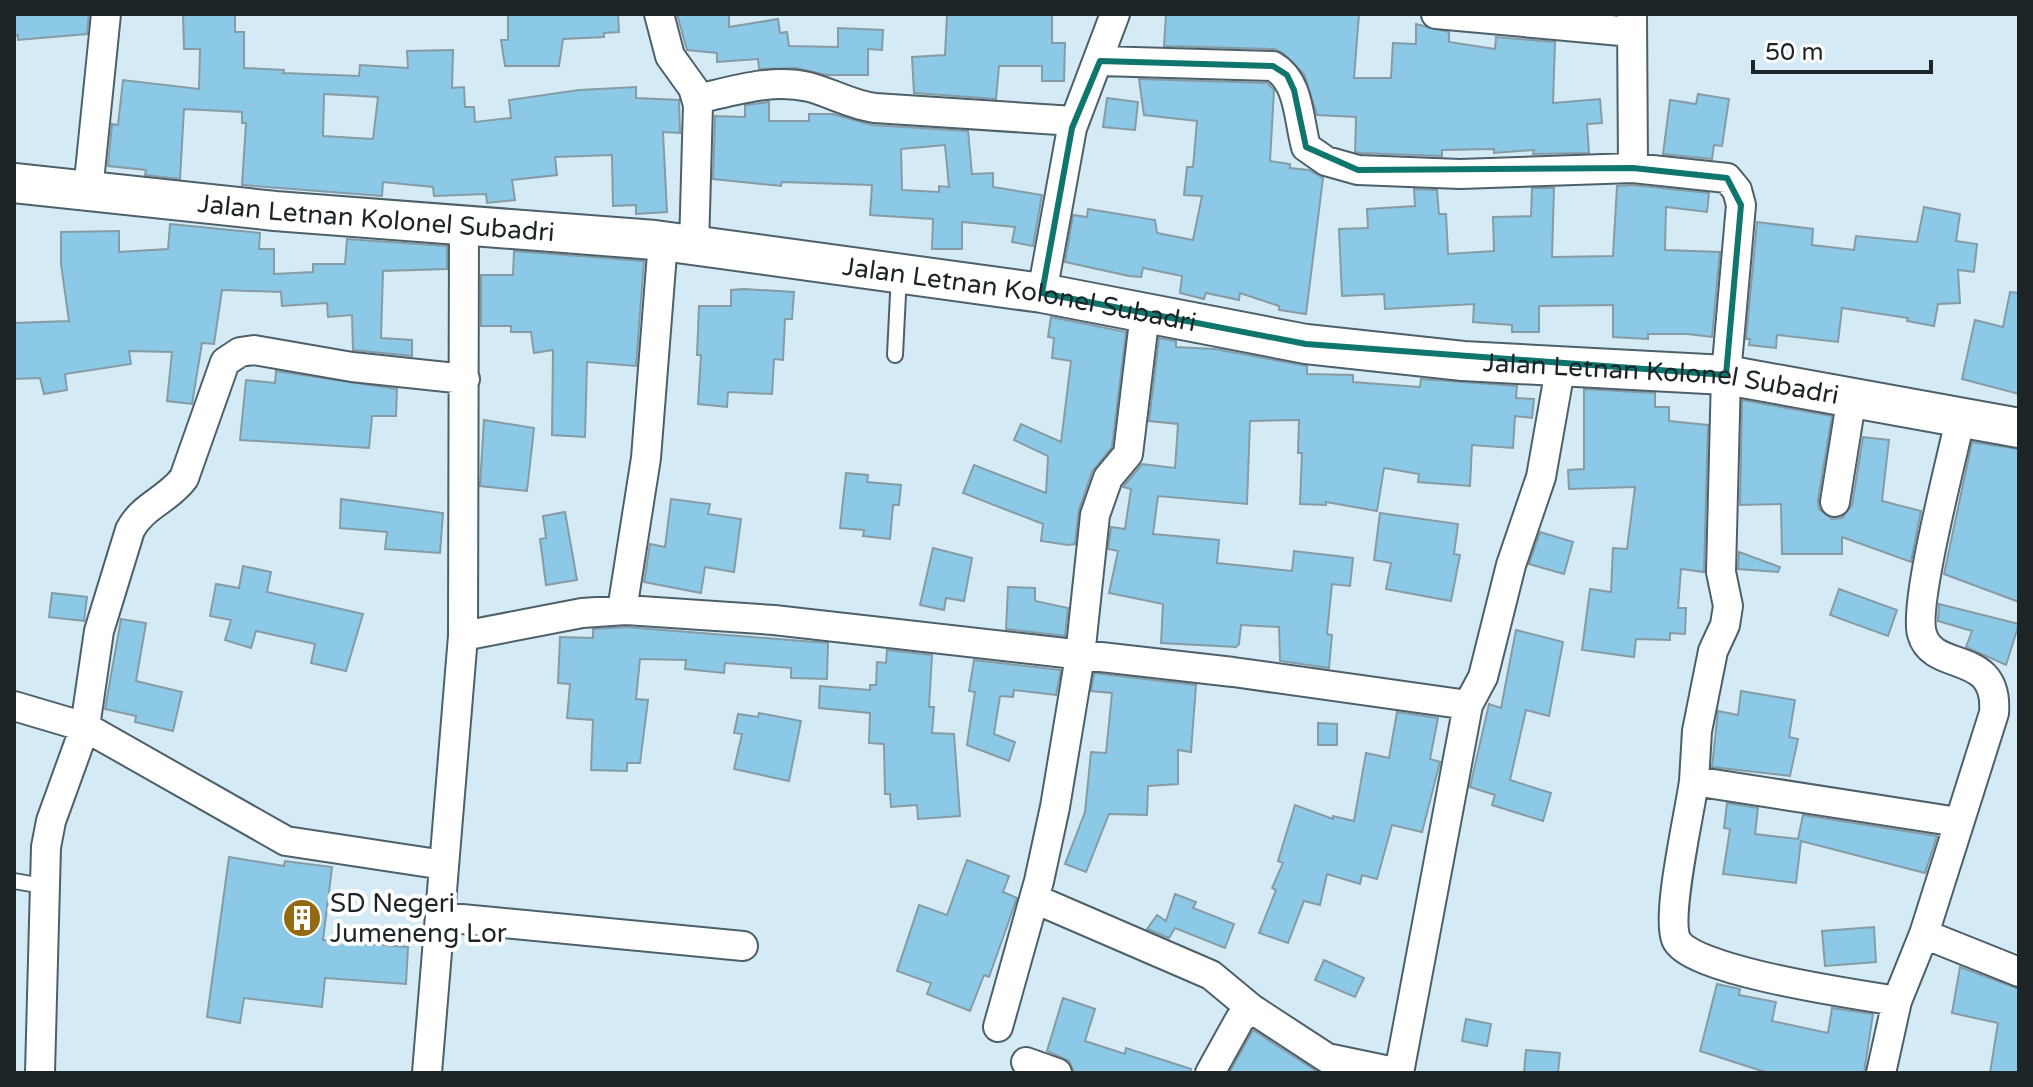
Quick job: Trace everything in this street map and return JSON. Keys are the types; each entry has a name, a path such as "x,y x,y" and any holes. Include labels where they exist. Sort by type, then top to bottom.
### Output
{"main road":[{"name":"Jalan Letnan Kolonel Subadri","path":"14,183 464,227 678,244 1042,293 1306,344 1463,361 1726,375 1961,415 2019,428"}],"street":[{"path":"88,191 106,14"},
{"path":"622,610 697,99 670,56 659,14"},
{"path":"1042,293 1074,121 1100,61 1115,14"},
{"path":"1436,14 1632,23 1633,168"},
{"path":"1100,61 1273,66 1287,75 1294,90 1306,147 1326,161 1358,170 1460,174 1633,168 1727,178 1740,196 1726,375 1721,572 1728,606 1725,625 1713,651 1700,716 1694,781 1674,912 1676,940 1687,951 1713,963 1778,980 1897,1001"},
{"path":"697,99 765,85 787,84 811,88 845,102 875,108 1074,121"},
{"path":"427,1073 463,636 464,227"},
{"path":"998,1027 1035,899 1055,807 1080,656 1095,515 1108,478 1128,454 1145,313"},
{"path":"40,1073 43,886 51,821 85,727 99,631 122,548 137,516 175,491 184,478 225,362 232,356 254,350 352,367 465,379"},
{"path":"1035,899 1211,975 1252,1009 1327,1058 1399,1073 1468,705 1486,666 1511,565 1541,477 1561,364"},
{"path":"1835,502 1852,396"},
{"path":"1881,1073 1897,1001 1924,934 1994,713 1993,689 1973,667 1934,650 1921,631 1925,586 1961,415"},
{"path":"463,636 582,613 622,610 774,620 1405,694 1468,705"},
{"path":"14,706 85,727 286,841 444,865"},
{"path":"1694,781 1958,822"},
{"path":"441,917 743,946"},
{"path":"1924,934 2019,972"},
{"path":"1210,1073 1240,1019 1252,1009"},
{"path":"1026,1062 1057,1073"}],"lane":[{"path":"895,355 899,274"},
{"path":"14,881 43,886"}],"highlighted area":[{"path":"1100,61 1273,66 1287,75 1294,90 1306,147 1358,170 1633,168 1727,178 1741,205 1726,375 1306,344 1042,293 1072,128"}],"building":[{"path":"14,14 89,14 87,34 18,40 18,35 14,36"},
{"path":"183,14 235,14 235,32 244,32 244,68 359,76 360,65 408,68 407,51 453,50 452,88 464,87 465,107 474,107 475,122 511,118 509,100 579,90 636,87 636,98 679,100 680,133 663,132 667,212 636,214 636,205 613,206 612,155 555,157 557,175 512,180 515,200 487,203 486,194 434,196 433,187 383,182 382,196 242,185 246,123 242,123 242,112 184,109 180,179 145,175 146,170 108,166 112,124 118,125 123,80 199,89 200,49 184,49","holes":["324,94 378,97 373,139 323,136"]},
{"path":"508,14 618,14 619,32 604,33 604,37 563,39 559,66 505,66 501,40 508,40"},
{"path":"677,14 729,14 729,27 778,19 780,33 787,32 789,46 838,47 838,28 883,30 882,50 868,49 868,75 827,75 796,68 759,69 758,59 717,62 717,53 687,50"},
{"path":"947,14 1052,14 1052,43 1065,43 1064,81 1042,81 1042,66 999,66 996,99 914,93 912,57 945,55"},
{"path":"1166,14 1359,14 1354,78 1391,78 1393,43 1416,44 1416,24 1449,32 1449,42 1495,49 1496,37 1555,42 1553,103 1600,99 1602,123 1587,124 1589,153 1442,150 1442,156 1355,152 1356,117 1317,115 1304,74 1283,53 1274,49 1164,46"},
{"path":"1139,79 1267,83 1274,90 1270,161 1309,170 1323,178 1306,314 1279,310 1279,306 1240,293 1239,300 1206,293 1204,299 1180,293 1182,276 1143,268 1141,277 1129,276 1065,262 1073,215 1087,217 1088,209 1155,220 1157,233 1193,240 1202,196 1184,195 1187,167 1193,167 1197,121 1144,115"},
{"path":"1698,94 1729,99 1722,146 1714,145 1712,159 1663,154 1670,100 1696,104"},
{"path":"1107,98 1138,102 1135,130 1103,127"},
{"path":"769,102 769,121 809,121 809,114 833,114 872,125 968,131 972,174 993,173 993,187 1042,195 1033,246 1012,242 1015,227 962,222 962,249 932,249 933,219 870,215 872,185 782,182 781,186 713,179 715,116 745,117 745,105","holes":["945,145 949,187 939,186 939,192 902,190 901,149"]},
{"path":"1617,186 1709,193 1707,212 1666,207 1665,250 1720,252 1712,337 1648,334 1648,339 1613,337 1613,305 1539,306 1539,332 1512,332 1512,325 1473,322 1474,304 1385,309 1384,294 1342,296 1339,229 1368,228 1367,209 1415,206 1414,189 1437,190 1439,214 1446,214 1448,254 1494,251 1493,217 1531,216 1532,188 1554,188 1552,257 1613,256"},
{"path":"1924,207 1960,214 1956,241 1977,244 1974,272 1958,270 1960,303 1938,304 1934,326 1907,321 1908,318 1842,308 1838,342 1777,335 1776,348 1749,345 1750,339 1746,339 1757,222 1813,229 1812,245 1854,250 1856,236 1917,242"},
{"path":"170,224 260,233 259,249 274,249 274,274 313,272 313,264 345,264 347,239 447,246 447,269 383,271 381,338 412,340 412,356 353,350 352,315 328,317 327,303 282,306 281,292 222,290 214,344 202,343 192,404 167,401 172,352 129,351 131,364 65,374 67,390 44,394 40,378 14,379 14,323 69,321 61,264 61,232 119,231 119,252 168,249"},
{"path":"514,251 644,261 636,366 587,362 585,437 552,435 553,350 534,353 531,332 511,332 511,326 481,326 481,275 513,275"},
{"path":"731,290 794,292 792,319 785,319 783,360 774,359 772,394 728,392 727,407 698,404 701,355 697,355 699,306 731,306"},
{"path":"2010,292 2019,293 2019,394 1962,379 1975,320 2003,327"},
{"path":"1051,317 1126,332 1112,447 1092,472 1079,510 1075,544 1068,545 1041,541 1043,524 963,493 974,465 1046,493 1048,456 1014,440 1021,424 1061,442 1071,361 1052,358 1054,338 1048,337"},
{"path":"1159,338 1176,341 1176,347 1215,349 1307,366 1307,374 1353,375 1353,382 1420,387 1421,379 1517,386 1516,398 1534,399 1532,418 1515,416 1513,448 1472,445 1470,486 1418,482 1419,474 1384,468 1377,511 1326,502 1326,505 1300,504 1302,453 1298,453 1299,420 1250,421 1247,504 1158,496 1153,534 1219,540 1217,563 1292,571 1294,551 1353,558 1350,586 1332,584 1327,634 1332,635 1329,668 1280,661 1279,627 1241,625 1236,647 1161,643 1163,604 1109,593 1118,551 1108,549 1111,527 1125,529 1131,489 1123,487 1142,464 1175,468 1178,424 1149,421"},
{"path":"276,371 397,389 396,416 372,416 369,448 240,440 246,380 275,383"},
{"path":"1584,389 1655,393 1655,407 1669,407 1669,421 1708,425 1704,572 1681,569 1678,608 1686,608 1685,634 1670,633 1670,640 1636,639 1634,657 1582,650 1590,589 1611,592 1613,548 1627,549 1635,487 1569,489 1568,470 1584,469"},
{"path":"1742,400 1832,416 1818,500 1819,509 1832,519 1842,518 1852,505 1863,437 1889,440 1882,501 1921,511 1911,562 1842,537 1842,554 1782,554 1781,504 1740,505"},
{"path":"484,420 534,428 527,491 480,486"},
{"path":"1972,442 2019,449 2019,602 1944,574"},
{"path":"846,473 868,475 867,482 901,485 899,505 893,505 890,539 863,536 864,530 840,528"},
{"path":"341,499 443,513 440,553 385,549 387,532 340,528"},
{"path":"671,499 710,504 708,514 741,519 734,572 705,567 701,593 644,582 650,544 665,547"},
{"path":"565,512 577,580 546,585 540,539 546,538 543,516"},
{"path":"1380,513 1458,524 1454,554 1460,555 1451,601 1386,589 1391,563 1374,560"},
{"path":"1540,532 1573,542 1564,574 1529,564"},
{"path":"933,548 972,558 964,601 946,598 944,610 920,605"},
{"path":"1739,552 1780,567 1778,572 1738,569"},
{"path":"243,566 271,572 267,592 363,614 346,671 311,663 315,644 256,631 251,648 225,640 231,620 210,616 216,584 239,588"},
{"path":"1008,587 1035,588 1035,601 1068,608 1065,636 1006,629"},
{"path":"1839,589 1897,610 1888,636 1830,615"},
{"path":"52,593 87,597 84,621 49,617"},
{"path":"1939,604 2019,624 2006,665 1966,647 1972,631 1938,621"},
{"path":"121,619 146,623 136,681 182,692 173,731 135,722 136,716 105,709"},
{"path":"626,627 828,643 827,679 791,678 791,668 725,663 724,673 685,669 686,660 640,659 636,699 648,700 640,763 627,763 627,771 591,770 593,720 567,718 570,684 558,683 560,637 593,638 593,629"},
{"path":"1516,630 1563,642 1549,716 1526,710 1510,780 1551,793 1543,821 1492,805 1495,795 1470,787 1489,704 1501,708"},
{"path":"887,650 932,655 929,707 934,707 932,733 954,734 960,816 918,819 917,805 891,807 890,794 885,794 884,744 869,743 870,713 819,708 820,686 870,690 870,685 876,685 877,662 886,663"},
{"path":"974,660 1061,670 1056,695 1014,690 1013,697 1000,696 994,734 1015,742 1009,761 967,745 975,692 969,691"},
{"path":"1094,673 1196,685 1191,752 1178,750 1178,784 1148,786 1147,815 1109,814 1086,872 1065,864 1085,812 1091,752 1106,753 1112,693 1091,691"},
{"path":"1741,691 1795,700 1789,737 1798,739 1790,776 1712,767 1718,711 1738,715"},
{"path":"1397,712 1438,718 1430,759 1440,762 1422,832 1392,825 1377,879 1362,875 1360,884 1327,874 1320,905 1304,901 1288,943 1259,933 1276,890 1272,888 1283,863 1278,861 1295,805 1333,819 1333,816 1354,821 1366,753 1389,758"},
{"path":"759,713 801,721 789,781 734,769 742,734 734,733 738,714 758,717"},
{"path":"1318,723 1337,724 1337,745 1318,745"},
{"path":"1727,803 1758,808 1755,834 1798,839 1803,815 1937,836 1925,873 1801,841 1796,883 1723,874 1730,829 1724,828"},
{"path":"229,857 284,866 285,861 332,867 323,940 408,947 406,984 325,978 322,1007 244,998 240,1023 207,1017"},
{"path":"967,860 1009,876 1003,892 1017,898 989,977 984,975 970,1011 927,994 931,983 897,971 919,905 947,915"},
{"path":"1175,894 1196,902 1193,908 1234,924 1225,948 1175,928 1169,938 1147,929 1157,915 1166,921"},
{"path":"1874,927 1876,962 1825,966 1822,931"},
{"path":"1324,960 1364,978 1355,997 1315,980"},
{"path":"1960,967 2019,989 2019,1073 1990,1073 1998,1023 1952,1013"},
{"path":"1717,984 1740,989 1739,995 1776,1002 1772,1021 1828,1033 1832,1008 1873,1014 1864,1073 1768,1073 1700,1051"},
{"path":"1063,998 1095,1009 1085,1041 1125,1054 1126,1048 1191,1069 1190,1073 1074,1073 1069,1061 1047,1051"},
{"path":"1466,1019 1491,1024 1487,1046 1462,1041"},
{"path":"1253,1030 1318,1072 1319,1073 1229,1073"},
{"path":"1526,1050 1560,1053 1558,1073 1524,1073"}],"place":[{"name":"SD Negeri Jumeneng Lor","path":"302,918"}]}
